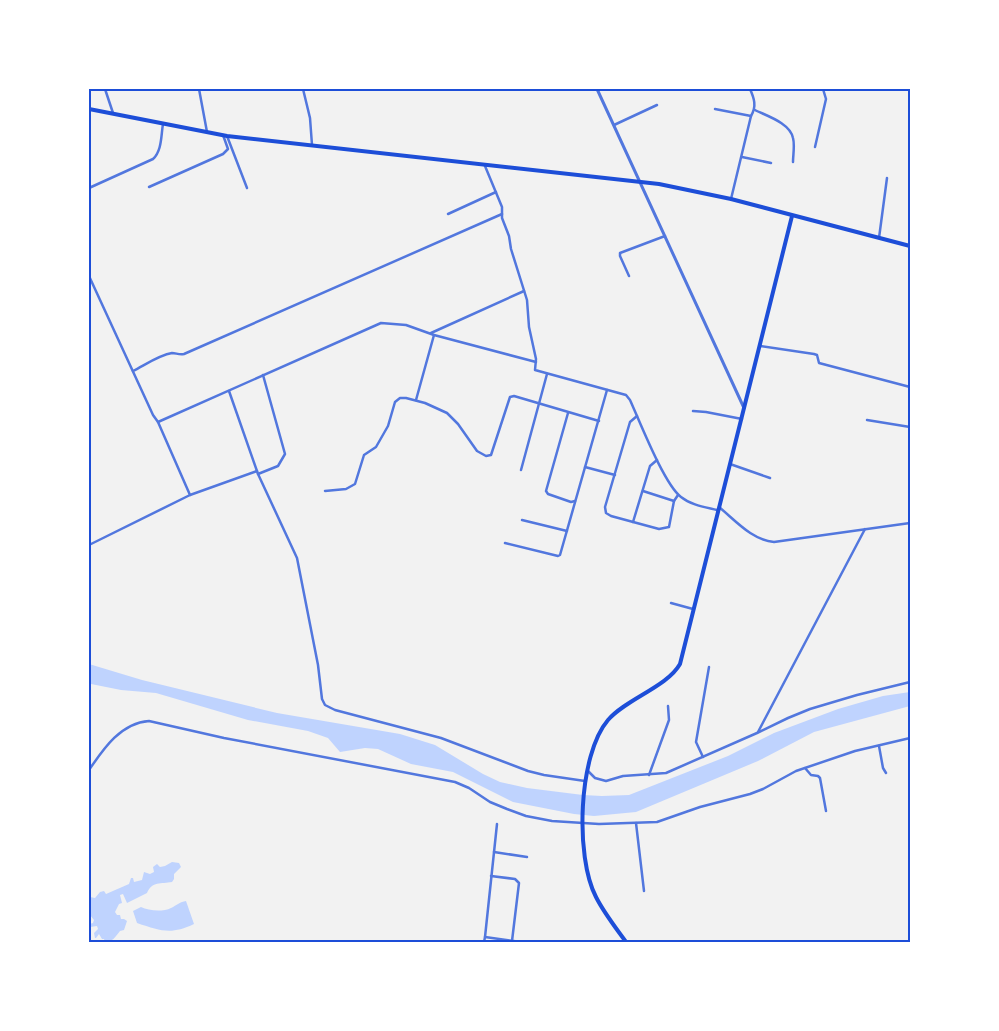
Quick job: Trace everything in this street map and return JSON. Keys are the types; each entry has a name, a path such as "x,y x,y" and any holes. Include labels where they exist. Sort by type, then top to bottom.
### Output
{"main road":[{"path":"89,109 225,135 659,184 731,199 910,246"},
{"path":"626,942 596,897 585,865 582,822 588,771 594,745 608,721 678,668 792,216"}],"street":[{"path":"105,89 113,114"},
{"path":"199,89 207,132"},
{"path":"304,89 310,118 312,145"},
{"path":"597,89 744,408"},
{"path":"731,199 755,110 750,89"},
{"path":"815,147 826,99 823,89"},
{"path":"614,125 657,105"},
{"path":"715,109 752,116"},
{"path":"755,110 774,119 790,130 793,138 793,162"},
{"path":"89,188 157,156 163,124"},
{"path":"149,187 223,154 228,149 225,135"},
{"path":"225,135 247,188"},
{"path":"742,158 771,163"},
{"path":"484,164 502,207 502,214 528,304 529,327 536,362 535,370 626,395 657,460 678,495 689,502 718,508 753,535 768,541 780,542 910,523"},
{"path":"879,238 887,178"},
{"path":"448,214 496,192"},
{"path":"133,371 173,353 184,354 502,214"},
{"path":"629,276 620,253 665,236"},
{"path":"89,276 153,415 158,422 190,495"},
{"path":"430,334 524,291"},
{"path":"158,422 381,323 406,325 430,334 536,362"},
{"path":"416,400 434,335"},
{"path":"760,346 814,354 817,355 819,362 910,387"},
{"path":"521,470 547,374"},
{"path":"89,545 190,495 278,466 285,454 263,375"},
{"path":"505,543 559,556 607,390"},
{"path":"228,391 257,473 297,558 311,628 322,699 325,705 335,710 441,738 528,771 586,783"},
{"path":"325,491 346,489 355,484 364,455 376,447 384,433 397,400 406,398 416,400 447,413 458,424 477,450 488,457 491,455 510,397 514,396 599,421"},
{"path":"693,411 742,419"},
{"path":"568,413 546,491 548,494 575,502"},
{"path":"637,416 630,422 606,507 606,513 659,529 666,528 669,527 674,501 678,495"},
{"path":"868,420 910,427"},
{"path":"633,522 651,465 657,460"},
{"path":"730,464 770,478"},
{"path":"585,467 615,475"},
{"path":"643,491 674,501"},
{"path":"522,520 567,530"},
{"path":"757,733 865,529"},
{"path":"671,603 693,609"},
{"path":"703,757 696,742 709,667"},
{"path":"588,771 595,778 606,781 623,776 648,776 673,771 810,709 910,682"},
{"path":"648,776 669,720 668,706"},
{"path":"89,770 120,732 134,724 150,721 224,738 455,782 495,804 526,816 552,821 636,823 664,820 700,807 739,797 805,768 855,751 910,738"},
{"path":"879,746 883,768 886,773"},
{"path":"805,768 811,775 820,778 826,812"},
{"path":"636,823 644,891"},
{"path":"484,942 496,824"},
{"path":"494,852 527,857"},
{"path":"491,876 515,879 518,883 512,941"},
{"path":"485,937 521,942"}],"water":[{"path":"89,664 142,680 277,713 400,734 435,745 500,782 527,788 602,796 629,795 728,756 774,733 838,709 883,696 910,692 910,706 814,732 758,761 636,812 594,816 513,802 453,772 411,764 378,749 365,748 340,752 328,738 308,731 248,720 156,693 121,690 91,684 89,683"},
{"path":"172,862 179,863 181,867 174,874 172,882 151,886 147,893 127,903 123,894 120,895 122,903 119,904 115,912 117,915 120,915 121,919 127,921 124,930 120,931 114,939 108,942 105,942 99,934 95,938 94,933 98,929 97,926 90,927 89,924 93,923 94,920 89,911 90,897 95,898 100,892 104,891 106,894 129,884 131,878 133,878 134,882 142,880 144,872 150,874 154,872 153,867 157,864 160,867"},
{"path":"186,901 194,924 179,930 160,930 137,923 133,911 141,907 152,910 164,910"}]}
